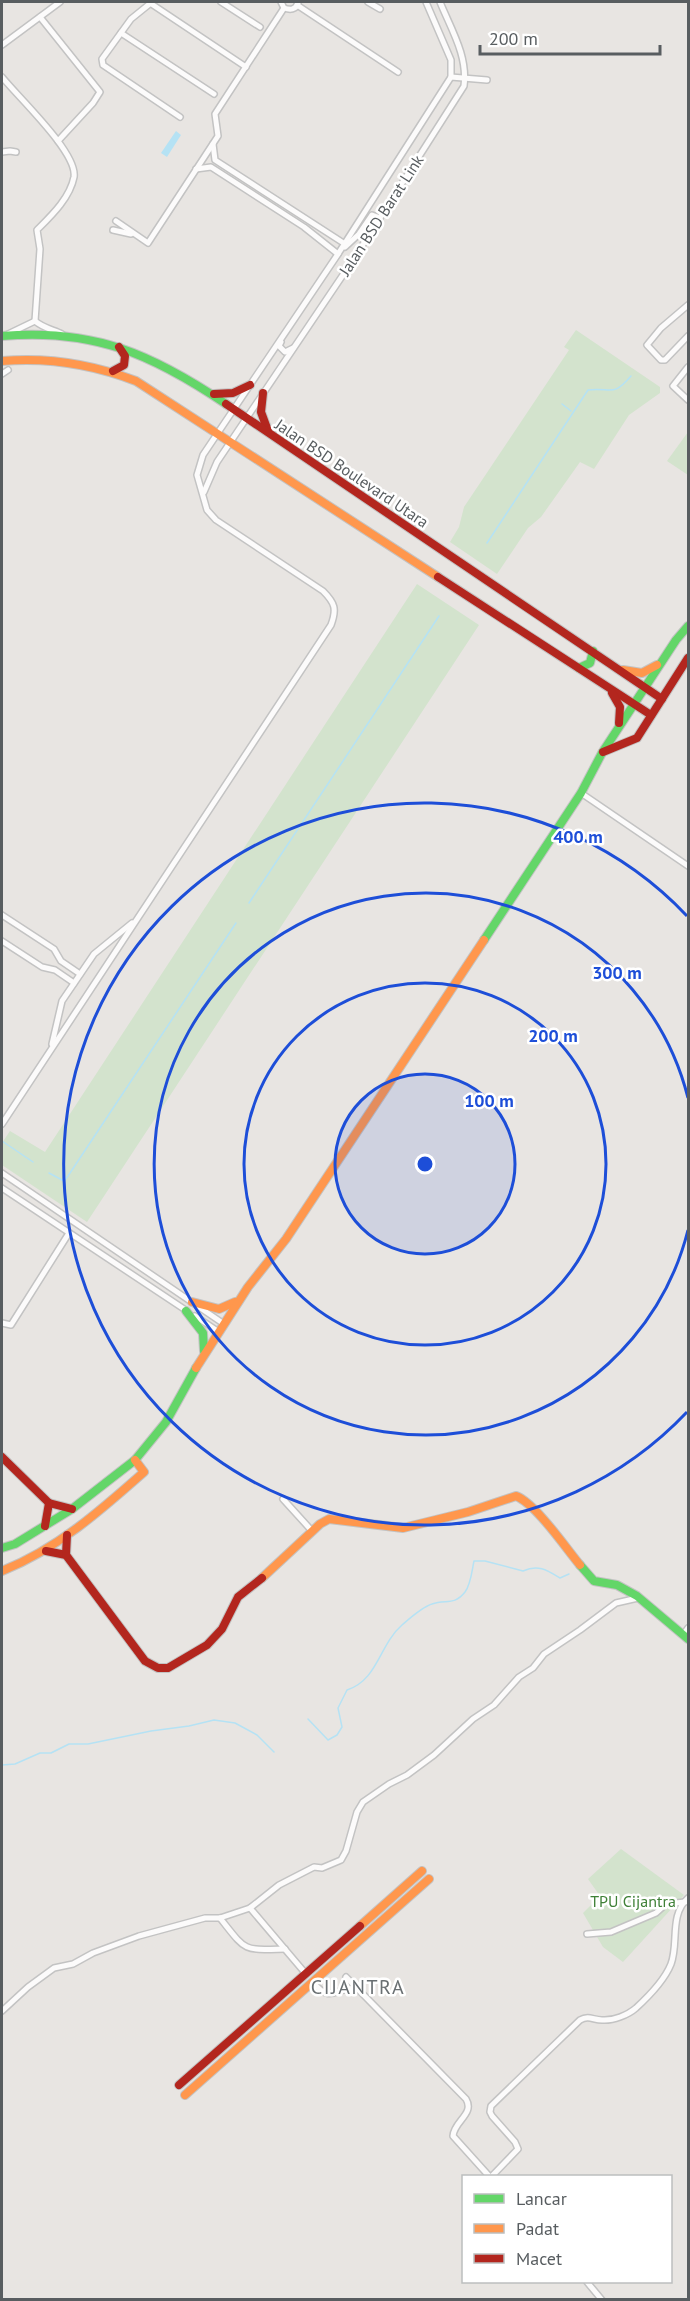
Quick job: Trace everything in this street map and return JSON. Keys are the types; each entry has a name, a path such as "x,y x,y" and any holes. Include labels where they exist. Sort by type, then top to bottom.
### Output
{"main road":[{"name":"Jalan BSD Boulevard Utara","path":"3,336 64,335 118,346 148,357 213,394 662,699"},
{"path":"113,371 124,365 126,358 118,346"},
{"path":"2,361 61,360 113,371 136,381 218,432 651,715"},
{"path":"213,394 227,396 250,385"},
{"path":"263,393 259,405 268,433"},
{"path":"2,1548 15,1544 72,1509 135,1460 165,1422 242,1296 286,1239 581,793 618,728 688,626"},
{"path":"579,668 587,667 591,663 593,651"},
{"path":"602,753 637,738 688,658"},
{"path":"614,667 642,674 662,661"},
{"path":"603,684 618,699 621,708 618,728"},
{"path":"192,1302 214,1309 223,1309 231,1306 242,1296"},
{"path":"186,1311 206,1335 204,1355"},
{"path":"2,1457 49,1503 72,1509"},
{"path":"2,1570 24,1564 46,1551 144,1472 135,1460"},
{"path":"67,1535 66,1555 145,1660 163,1669 172,1667 211,1642 222,1629 238,1598 272,1570 324,1521 335,1518 382,1527 403,1528 516,1497 523,1499 533,1509 594,1581 619,1586 638,1598 686,1637"},
{"path":"45,1526 49,1503"},
{"path":"46,1551 66,1555"},
{"path":"179,2085 422,1871"},
{"path":"185,2095 429,1879"},
{"path":"359,1926 366,1935"},
{"path":"272,2003 279,2011"}],"street":[{"path":"2,45 60,2"},
{"path":"180,117 103,65 102,59 131,19 151,2 246,67"},
{"path":"221,2 260,27"},
{"path":"280,2 285,8 294,9 298,3 399,72"},
{"path":"368,2 381,9"},
{"path":"426,2 451,60 451,77 487,80"},
{"path":"440,2 463,57 465,78"},
{"path":"116,221 148,243 218,136 215,114 285,8"},
{"path":"40,17 99,92 93,103 58,141"},
{"path":"121,33 214,94"},
{"path":"2,77 58,141 69,156 74,168 74,177 65,199 37,230 40,249 35,321 40,326 64,335"},
{"name":"Jalan BSD Barat Link","path":"2,1124 331,625 335,614 334,602 323,591 216,520 207,510 204,492 197,475 203,455 345,244 451,77"},
{"name":"Jalan BSD Barat Link","path":"204,492 216,462 380,218 464,86 465,78"},
{"path":"211,167 215,160 213,144"},
{"path":"408,145 422,153"},
{"path":"2,152 16,152"},
{"path":"215,160 345,244"},
{"path":"196,169 211,167 304,228 338,254 359,234 372,215 380,218"},
{"path":"113,230 136,235"},
{"path":"317,239 324,230"},
{"path":"688,305 661,328 647,345 662,360 665,360 688,336"},
{"path":"3,336 35,321"},
{"path":"283,336 279,346 283,350 290,351 296,345"},
{"path":"688,368 673,386 688,400"},
{"path":"2,374 8,370"},
{"path":"581,793 688,866"},
{"path":"2,915 54,949 61,961 80,974"},
{"path":"51,1048 62,1001 80,974 94,954 137,919"},
{"path":"2,941 42,967 56,970 74,983"},
{"path":"2,1173 224,1324"},
{"path":"2,1188 219,1332"},
{"path":"2,1323 7,1325 14,1321 69,1233"},
{"path":"283,1499 312,1531"},
{"path":"2,2011 28,1987 54,1968 74,1964 93,1953 140,1936 205,1918 220,1918 250,1908 279,1885 314,1867 322,1868 341,1860 346,1851 357,1812 363,1802 434,1755 473,1719 494,1705 519,1677 533,1668 544,1654 616,1603 638,1598"},
{"path":"686,1637 688,1628"},
{"path":"587,1934 611,1932 656,1912 666,1904 687,1900"},
{"path":"492,2175 518,2149 515,2142 492,2116 491,2106 580,2020 588,2017 605,2020 626,2015 636,2008 671,1964 675,1931 687,1900"},
{"path":"250,1908 306,1974"},
{"path":"220,1918 242,1945 252,1949 285,1949"},
{"path":"346,1977 466,2099 469,2104 468,2110 457,2124 453,2136 490,2175"},
{"path":"313,1982 321,1992 333,1995 351,1988 358,1989"},
{"path":"588,2283 602,2300"}],"green space":[{"path":"576,330 660,387 660,393 629,415 594,469 580,462 541,517 528,528 497,574 450,542 459,527 464,507 569,350 564,347"},
{"path":"688,432 688,475 667,461"},
{"path":"417,584 479,625 87,1222 2,1165 2,1143 10,1131 45,1152"},
{"name":"TPU Cijantra","path":"621,1849 684,1895 623,1962 603,1947 583,1913 600,1896 588,1879"}],"water":[{"path":"176,131 181,135 167,157 161,153"}],"waterway":[{"path":"487,543 588,390 615,389 631,376"},
{"path":"562,404 571,411"},
{"path":"249,903 439,616"},
{"path":"49,1173 64,1181 68,1176 236,923"},
{"path":"2,1141 33,1162"},
{"path":"308,1719 328,1740 337,1735 342,1727 338,1708 347,1690 365,1678 394,1633 420,1610 437,1603 453,1601 465,1592 469,1585 474,1561 485,1561 523,1571 533,1568 542,1569 560,1578 569,1574"},
{"path":"2,1765 15,1764 40,1753 51,1753 69,1744 88,1744 214,1720 235,1723 257,1735 274,1752"}],"traffic: fast":[{"path":"2,336 65,336 120,348 173,371 226,404"},
{"path":"484,940 581,793 602,753 676,640 688,626"},
{"path":"579,668 590,663 593,651"},
{"path":"186,1311 203,1333 204,1351"},
{"path":"2,1548 15,1544 72,1509 135,1460 166,1422 196,1368"},
{"path":"580,1565 594,1581 617,1585 637,1596 688,1639"}],"traffic: slow":[{"path":"2,361 37,360 70,363 103,370 136,381 438,577"},
{"path":"623,670 642,673 657,665"},
{"path":"196,1368 248,1287 286,1239 484,940"},
{"path":"192,1302 219,1309 235,1302"},
{"path":"2,1571 41,1552 77,1528 111,1501 144,1472 135,1460"},
{"path":"262,1578 320,1524 329,1519 403,1528 468,1512 516,1496 541,1517 580,1565"},
{"path":"360,1926 422,1871"},
{"path":"185,2095 429,1879"}],"traffic: jam":[{"path":"113,371 124,365 125,356 119,347"},
{"path":"214,394 233,393 250,385"},
{"path":"263,393 261,412 268,431"},
{"path":"226,404 662,699"},
{"path":"438,577 651,715"},
{"path":"603,752 637,738 688,658"},
{"path":"612,693 620,707 619,723"},
{"path":"2,1457 49,1503 72,1509"},
{"path":"45,1526 49,1503"},
{"path":"66,1555 67,1535"},
{"path":"46,1551 66,1555 145,1661 158,1668 168,1668 207,1645 222,1629 238,1597 262,1578"},
{"path":"179,2085 360,1926"}],"district":[{"name":"CIJANTRA","path":"358,1987"}]}
